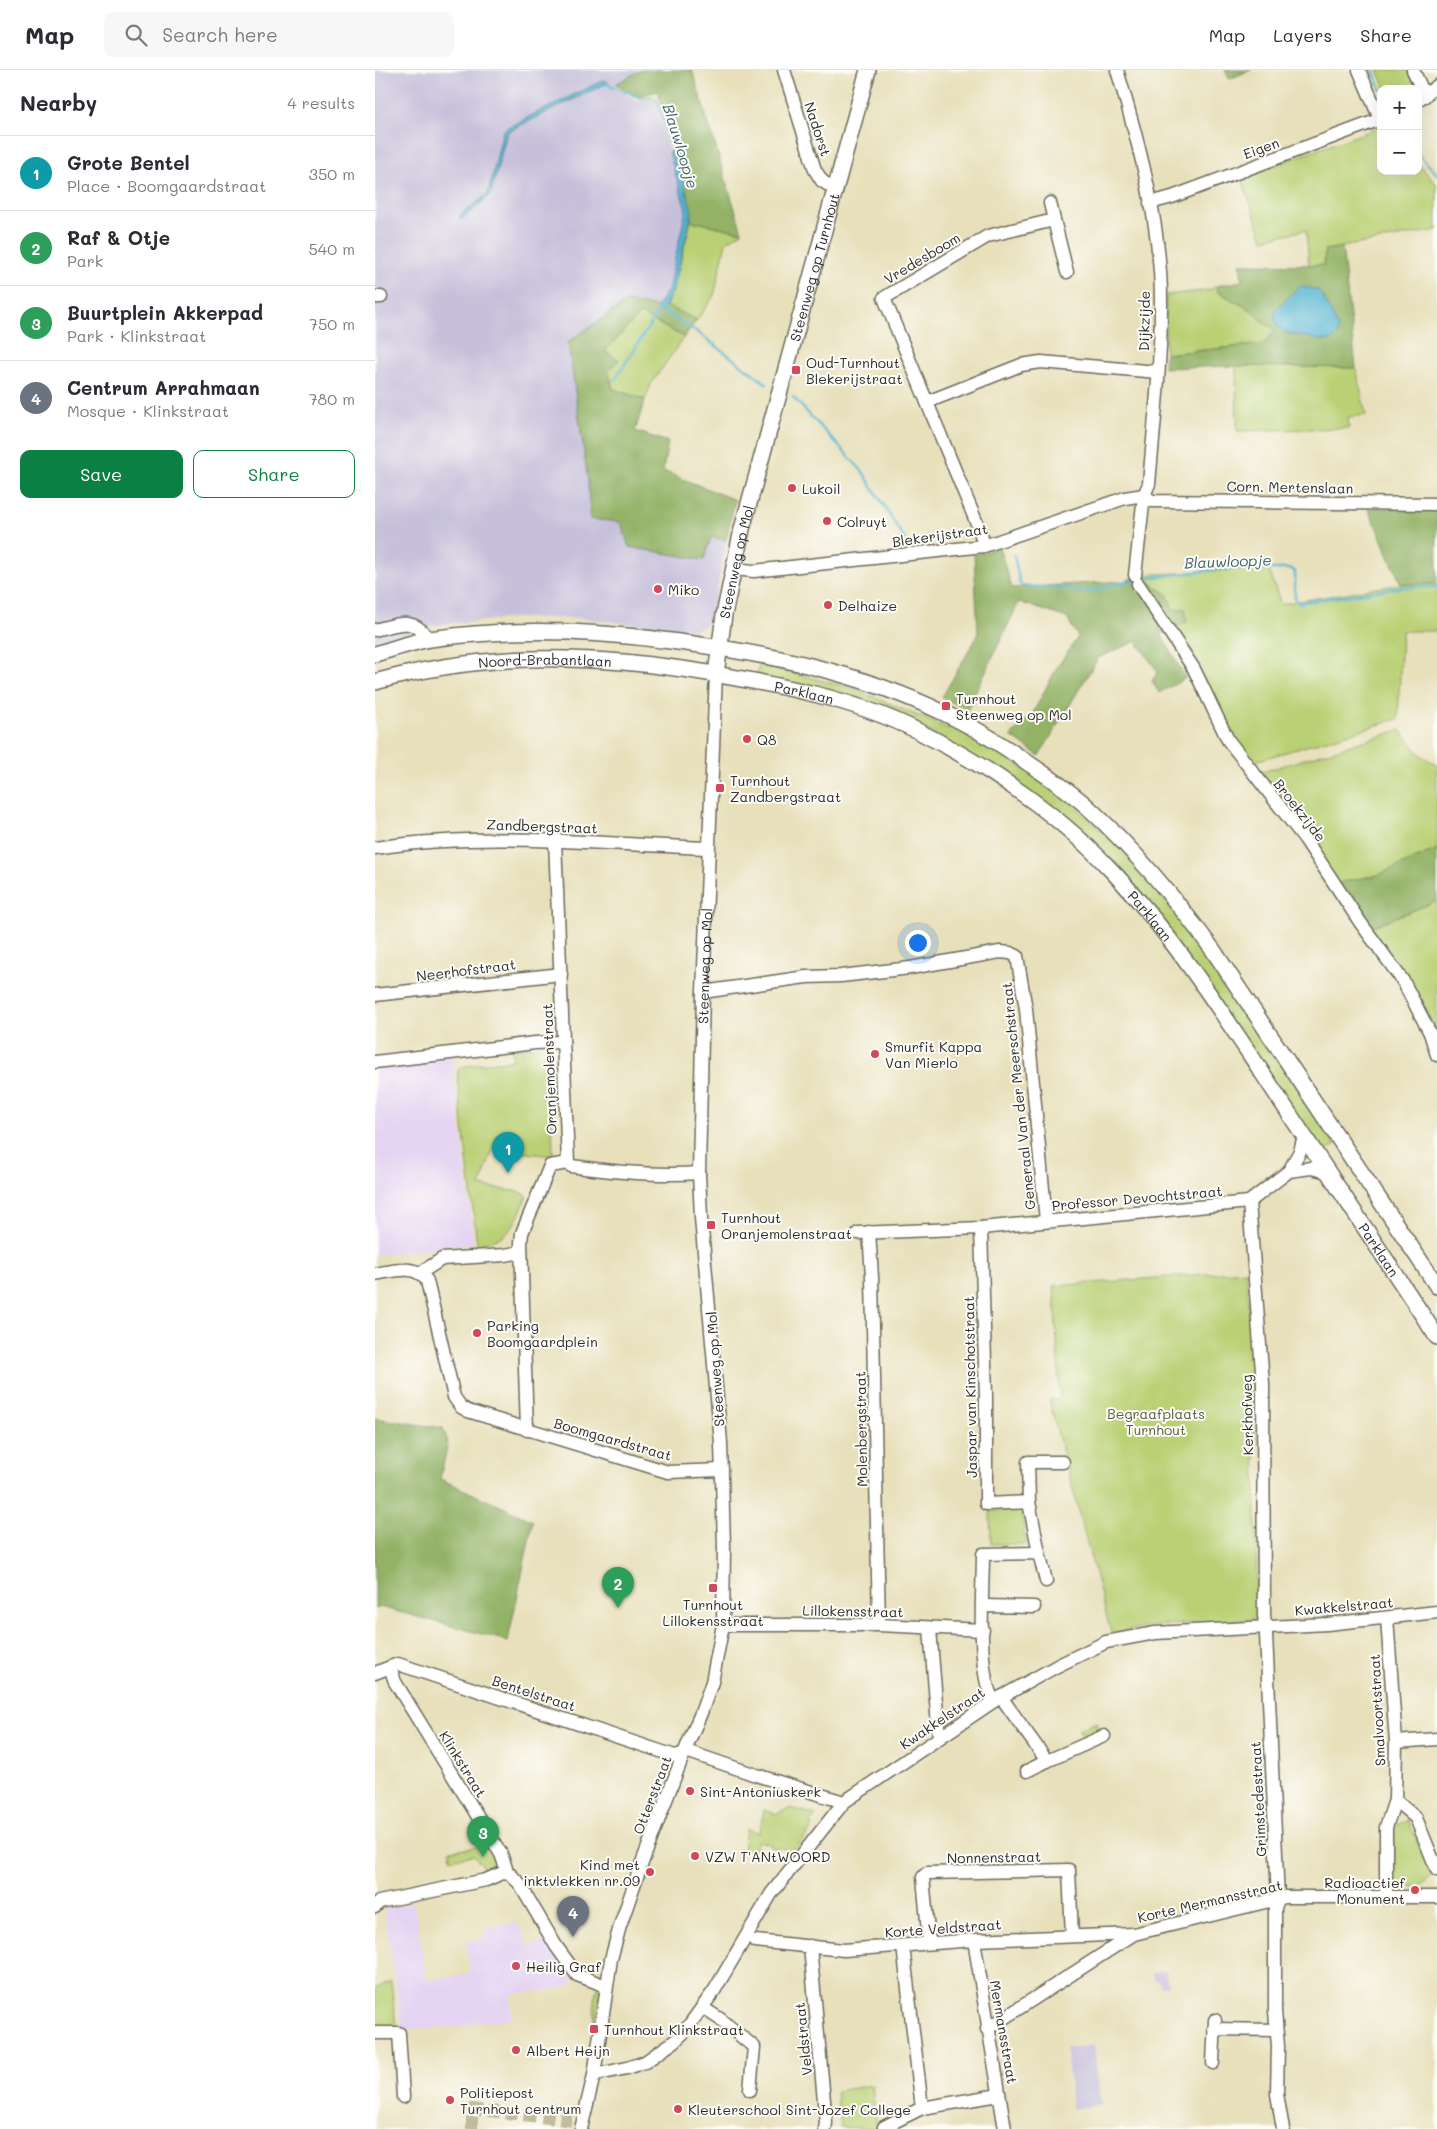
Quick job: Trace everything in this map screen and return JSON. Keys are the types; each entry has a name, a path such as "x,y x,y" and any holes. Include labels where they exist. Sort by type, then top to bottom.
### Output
{"main road":[{"name":"Steenweg op Turnhout","path":"761,464 869,70"},
{"name":"Steenweg op Mol","path":"716,674 733,569 761,464"},
{"name":"Noord-Brabantlaan","path":"375,654 429,639 536,630 614,633 719,647"},
{"name":"Parklaan","path":"719,647 814,667 855,678 939,710 1001,744 1091,810 1175,898 1213,950 1437,1286"},
{"name":"Noord-Brabantlaan","path":"375,682 449,665 560,658 614,661 716,674"},
{"name":"Parklaan","path":"716,674 794,688 852,705 916,730 989,771 1030,799 1069,830 1111,869 1151,914 1235,1033 1437,1337"}],"street":[{"name":"Nadorst","path":"784,70 815,170 822,181 836,190"},
{"name":"Dijkzijde","path":"1117,70 1137,140 1150,203 1161,304 1159,372 1149,484 1144,496 1137,580"},
{"path":"1359,70 1377,112"},
{"path":"1413,70 1418,85"},
{"path":"1422,98 1437,86"},
{"name":"Eigen","path":"1150,203 1181,194 1377,120"},
{"path":"1050,203 1067,272"},
{"name":"Vredesboom","path":"927,402 883,298 987,232 1055,220"},
{"path":"984,546 980,531 927,402 1021,364 1041,362 1159,372"},
{"name":"Corn. Mertenslaan","path":"1144,496 1153,501 1437,504"},
{"name":"Blekerijstraat","path":"733,569 754,571 984,546 1125,498 1144,496"},
{"name":"Broekzijde","path":"1137,580 1189,659 1228,740 1305,839 1360,922 1403,982 1430,1033 1437,1055"},
{"path":"375,630 403,623 422,630 429,639"},
{"name":"Steenweg op Mol","path":"716,674 703,992 699,1173 722,1470"},
{"name":"Zandbergstraat","path":"375,848 407,843 490,839 555,840 708,848"},
{"name":"Oranjemolenstraat","path":"555,840 568,1163"},
{"name":"Generaal Van der Meerschstraat","path":"703,992 806,977 841,976 910,968 1000,952 1017,956 1026,1009 1046,1222"},
{"name":"Neerhofstraat","path":"375,995 561,974"},
{"path":"375,1062 535,1043 563,1042"},
{"path":"1249,1202 1289,1171 1300,1151 1304,1136"},
{"path":"527,1430 522,1233 551,1166 568,1163 571,1166 611,1170 676,1174 699,1173"},
{"path":"1289,1171 1311,1168 1328,1172"},
{"name":"Professor Devochtstraat","path":"863,1232 981,1228 1249,1202"},
{"name":"Kerkhofweg","path":"1249,1202 1263,1384 1265,1627"},
{"name":"Jaspar van Kinschotstraat","path":"981,1228 986,1396 986,1504 1029,1502"},
{"name":"Molenbergstraat","path":"863,1232 872,1277 879,1626"},
{"path":"375,1274 408,1270 422,1274 442,1259 505,1255 521,1252"},
{"name":"Boomgaardstraat","path":"422,1274 427,1282 454,1398 461,1407 475,1414 668,1472 722,1470"},
{"path":"1046,1581 1029,1502 1029,1462 1063,1462"},
{"name":"Otterstraat","path":"581,2129 594,2075 606,1986 620,1926 640,1868 712,1682 723,1625 724,1546 722,1470"},
{"path":"1039,1553 983,1554 984,1673 989,1693 998,1699 1047,1761"},
{"path":"983,1608 1034,1606"},
{"name":"Kwakkelstraat","path":"594,2075 645,2062 675,2041 703,2008 767,1900 844,1802 998,1699 1057,1666 1106,1642 1155,1633 1387,1618 1437,1612"},
{"name":"Smalvoortstraat","path":"1386,1898 1386,1827 1395,1800 1396,1742 1387,1618"},
{"name":"Lillokensstraat","path":"723,1625 879,1626 983,1630"},
{"name":"Grimstedestraat","path":"1265,1627 1278,1899 1275,1908 1276,2030 1278,2046 1277,2094 1283,2129"},
{"path":"930,1629 939,1738"},
{"name":"Bentelstraat","path":"375,1674 398,1664 675,1756 689,1752 756,1776 844,1802"},
{"name":"Klinkstraat","path":"390,1667 395,1682 501,1854 507,1871 519,1883 556,1946 577,1975 606,1986"},
{"path":"1027,1771 1104,1736"},
{"path":"1396,1742 1437,1739"},
{"path":"1395,1800 1415,1818 1437,1870"},
{"name":"Nonnenstraat","path":"929,1943 923,1877 927,1873 1069,1870 1072,1936"},
{"path":"375,1907 379,1902 486,1880 507,1871"},
{"name":"Korte Mermansstraat","path":"987,2029 1134,1934 1278,1899 1437,1897"},
{"name":"Korte Veldstraat","path":"755,1941 844,1950 974,1940 1134,1934"},
{"name":"Mermansstraat","path":"974,1940 987,2029 1005,2129"},
{"name":"Veldstraat","path":"810,1946 825,2129"},
{"path":"903,1946 922,2108"},
{"path":"703,2008 720,2019 754,2047 750,2090"},
{"path":"1213,2064 1214,2025 1276,2030"},
{"path":"375,2033 399,2033 403,2097"},
{"path":"884,2129 884,2127 922,2108 999,2095"}],"shaded area":[{"path":"375,70 641,70 616,84 613,88 639,101 647,99 655,102 686,210 668,290 658,307 568,342 588,481 590,519 621,522 704,559 711,537 726,540 713,612 704,626 693,631 579,618 518,618 435,625 375,642"},
{"path":"451,1048 474,1243 375,1255 375,1057"},
{"name":"Heilig Graf","path":"414,1903 427,1981 470,1973 466,1942 485,1938 483,1929 517,1922 530,1947 545,1940 574,1982 561,1989 510,1994 512,2019 471,2023 471,2026 402,2029 384,1908"},
{"path":"1165,1971 1168,1985 1160,1986 1159,1980 1154,1981 1152,1973"},
{"path":"1094,2045 1101,2105 1072,2109 1066,2048"}],"green space":[{"path":"641,70 692,70 742,232 691,221 692,212 658,91 639,96 616,84"},
{"path":"1225,70 1251,70 1229,79"},
{"path":"1378,70 1408,70 1414,85 1384,85"},
{"path":"1377,128 1377,175 1422,175 1422,168 1437,185 1437,230 1325,250 1324,265 1309,265 1306,230 1263,239 1241,177"},
{"path":"691,221 742,232 726,242 714,296 697,320 666,306 673,291"},
{"path":"1342,247 1356,368 1237,366 1164,368 1165,354 1264,344 1275,330 1264,323 1253,311 1218,292 1216,286 1242,281 1240,264 1324,265 1325,250"},
{"path":"1216,286 1218,292 1253,311 1264,323 1275,330 1264,344 1165,354 1166,295 1210,290"},
{"path":"626,302 658,307 666,306 697,320 684,337 640,314 605,351 619,360 607,371 613,389 645,400 635,431 668,442 663,471 735,500 726,540 711,537 704,560 629,547 621,522 590,519 588,481 568,342"},
{"path":"640,314 684,337 651,384 645,400 613,389 605,351"},
{"path":"1236,366 1356,368 1366,415 1348,417 1349,428 1237,431"},
{"path":"1368,508 1437,509 1437,584 1401,584"},
{"path":"999,547 1012,588 1125,581 1138,575 1167,594 1173,610 1185,608 1187,622 1161,634 1186,678 1159,693 1152,681 1158,672 1136,641 1098,658 1039,756 1011,736 1033,713 1056,669 1078,637 1067,618 1019,602 967,710 942,697 978,635 974,555"},
{"path":"1268,568 1281,604 1401,584 1437,584 1437,631 1402,631 1398,719 1252,762 1217,707 1200,670 1176,627 1187,622 1138,575"},
{"path":"759,665 852,688 947,728 957,727 1034,775 1068,800 1133,860 1200,943 1336,1145 1322,1153 1127,876 932,733 757,675"},
{"path":"1400,730 1419,753 1437,766 1437,849 1378,875 1337,883 1259,773"},
{"path":"1437,849 1437,901 1370,927 1337,883 1378,875"},
{"path":"1437,901 1436,1032 1419,998 1370,927"},
{"path":"550,1046 553,1156 493,1149 480,1186 521,1192 527,1196 510,1229 497,1239 477,1244 458,1084 458,1070 464,1066 513,1060 512,1048"},
{"name":"Begraafplaats Turnhout","path":"1246,1271 1255,1393 1257,1619 1154,1626 1111,1633 1049,1400 1060,1399 1054,1286"},
{"path":"375,1418 443,1428 448,1442 440,1479 533,1521 508,1641 380,1607 375,1609"},
{"path":"1021,1510 1026,1544 991,1544 990,1511"},
{"path":"1097,1722 1101,1733 1084,1740 1079,1729"},
{"path":"791,1808 816,1815 811,1822 813,1827 790,1855 783,1847 777,1849 770,1846 771,1844 757,1841 755,1852 743,1850 746,1829 759,1833 764,1810 776,1814"},
{"path":"1408,1820 1432,1876 1419,1887 1391,1886 1392,1827"},
{"path":"487,1841 495,1866 484,1871 482,1864 473,1855 451,1859 450,1850 477,1847"},
{"path":"391,1981 397,2036 375,2037 375,1989"},
{"path":"598,1987 602,1988 595,2026 594,1999"},
{"path":"872,2085 877,2129 840,2127 836,2091"}],"water":[{"path":"604,80 608,82 606,85 507,132 491,194 462,219 459,216 488,194 503,131 506,128"},
{"path":"675,150 692,212 673,291 661,313 656,308 668,290 686,210 669,151"},
{"path":"1300,286 1318,290 1325,300 1338,327 1338,334 1332,340 1325,341 1286,333 1277,325 1275,310"}],"waterway":[{"path":"1373,70 1379,85"},
{"name":"Blauwloopje","path":"605,83 641,98 651,97 657,100 673,153"},
{"path":"1422,158 1437,174"},
{"name":"Blauwloopje","path":"660,309 696,331 767,384"},
{"name":"Blauwloopje","path":"614,381 660,309"},
{"name":"Blauwloopje","path":"793,397 863,472 910,548"},
{"name":"Blauwloopje","path":"1014,555 1020,584 1023,586 1074,589 1086,592 1134,580"},
{"name":"Blauwloopje","path":"1139,579 1221,569 1292,569 1295,572 1295,598 1299,603 1403,587 1437,587"}],"tunnel":[{"path":"472,2129 472,2109 582,2122"}],"place":[{"name":"Oud-Turnhout Blekerijstraat","path":"796,370"},
{"name":"Lukoil","path":"792,488"},
{"name":"Colruyt","path":"827,521"},
{"name":"Miko","path":"658,589"},
{"name":"Delhaize","path":"828,605"},
{"name":"Turnhout Steenweg op Mol","path":"946,706"},
{"name":"Q8","path":"747,739"},
{"name":"Turnhout Zandbergstraat","path":"720,788"},
{"name":"Smurfit Kappa Van Mierlo","path":"875,1054"},
{"name":"Grote Bentel","path":"508,1173"},
{"name":"Turnhout Oranjemolenstraat","path":"711,1225"},
{"name":"Parking Boomgaardplein","path":"477,1333"},
{"name":"Turnhout Lillokensstraat","path":"713,1588"},
{"name":"Raf & Otje","path":"618,1608"},
{"name":"Sint-Antoniuskerk","path":"690,1791"},
{"name":"VZW T'ANtWOORD","path":"695,1856"},
{"name":"Buurtplein Akkerpad","path":"483,1857"},
{"name":"Kind met inktvlekken nr.09","path":"650,1872"},
{"name":"Radioactief Monument","path":"1415,1890"},
{"name":"Centrum Arrahmaan","path":"573,1937"},
{"name":"Heilig Graf","path":"516,1966"},
{"name":"Turnhout Klinkstraat","path":"594,2029"},
{"name":"Albert Heijn","path":"516,2050"},
{"name":"Politiepost Turnhout centrum","path":"450,2100"},
{"name":"Kleuterschool Sint-Jozef College","path":"678,2109"}]}
